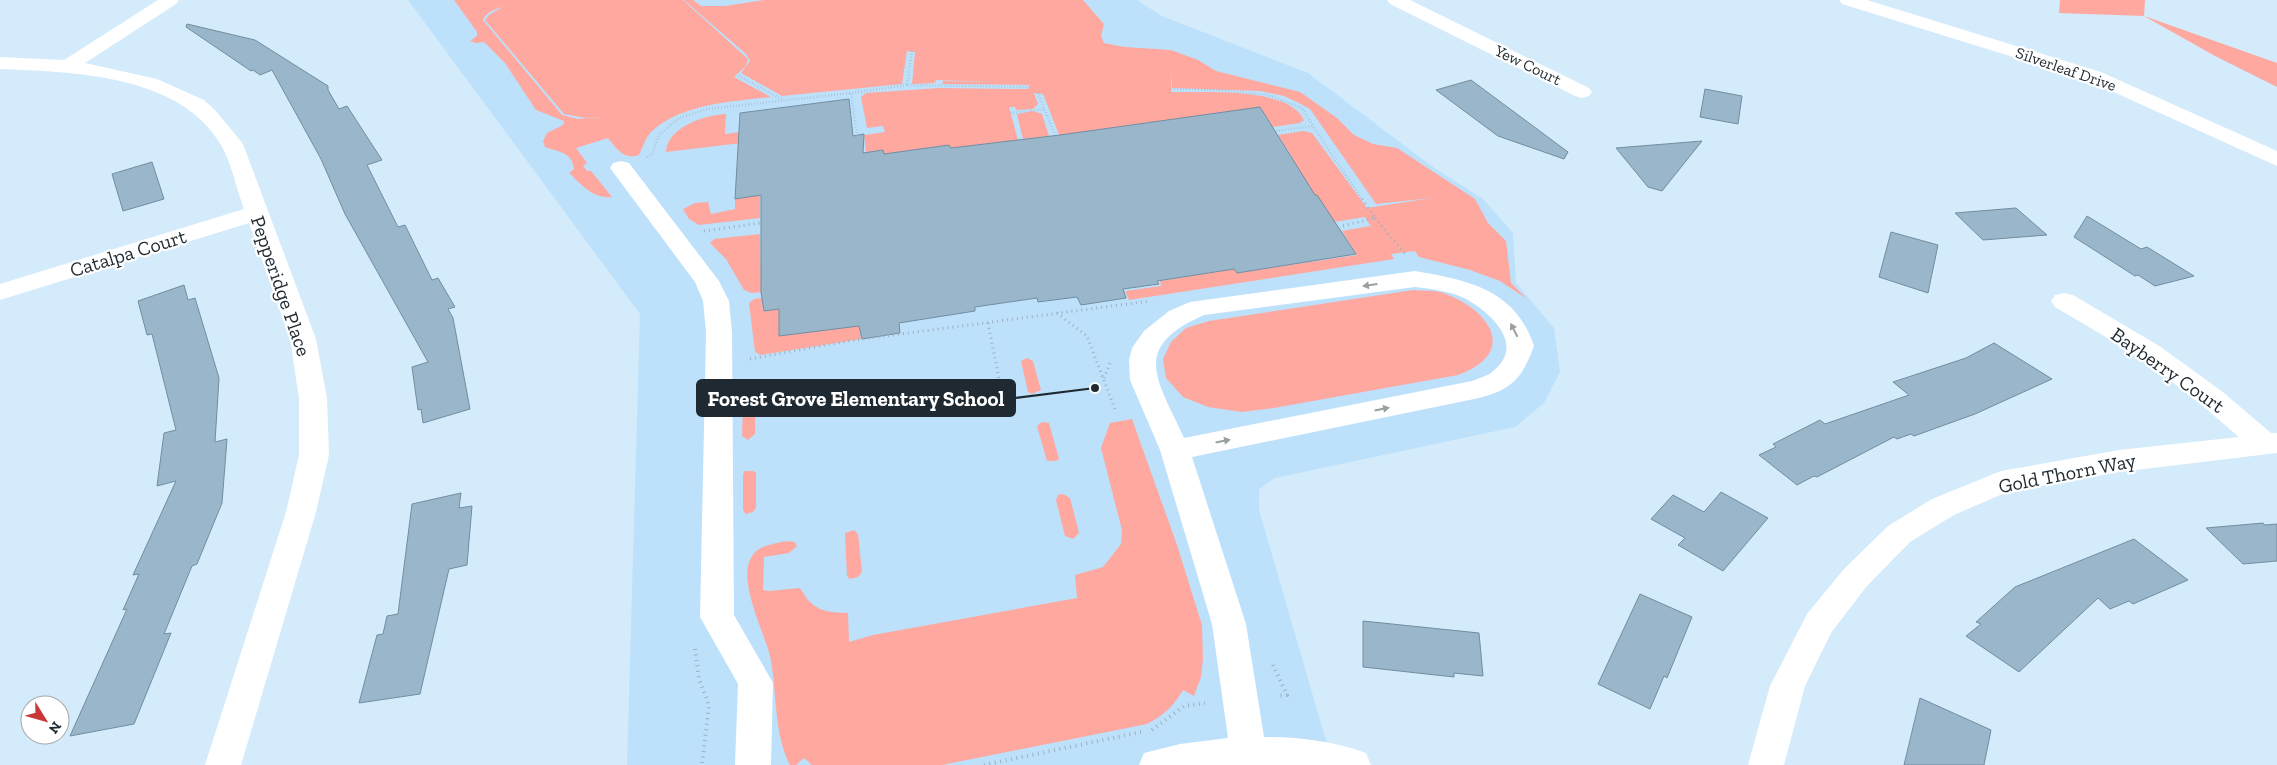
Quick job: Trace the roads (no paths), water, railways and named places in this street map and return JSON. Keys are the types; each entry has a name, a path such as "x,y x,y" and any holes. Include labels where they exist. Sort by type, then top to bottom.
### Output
{"street":[{"path":"68,66 170,0"},
{"name":"Yew Court","path":"1396,0 1582,92"},
{"name":"Silverleaf Drive","path":"1848,0 1879,4 2094,76 2277,158"},
{"name":"Pepperidge Place","path":"0,63 68,66 150,83 178,94 196,104 210,115 232,144 303,339 313,398 314,455 302,512 223,765"},
{"path":"621,168 707,282 716,301 719,332 717,617 756,683 754,765"},
{"name":"Catalpa Court","path":"0,292 256,213"},
{"path":"1175,450 1479,389 1503,378 1514,364 1521,346 1515,328 1497,308 1472,292 1446,284 1416,279 1199,308 1178,317 1164,326 1145,348 1142,360 1144,380 1175,450 1229,624 1248,753"},
{"name":"Bayberry Court","path":"2064,301 2152,353 2272,444"},
{"name":"Gold Thorn Way","path":"1766,765 1788,686 1818,624 1855,578 1899,534 1943,507 2000,482 2119,461 2272,444"},
{"path":"1157,765 1248,753 1332,758 1353,765"}],"place":[{"name":"Forest Grove Elementary School","path":"1095,388"}]}
